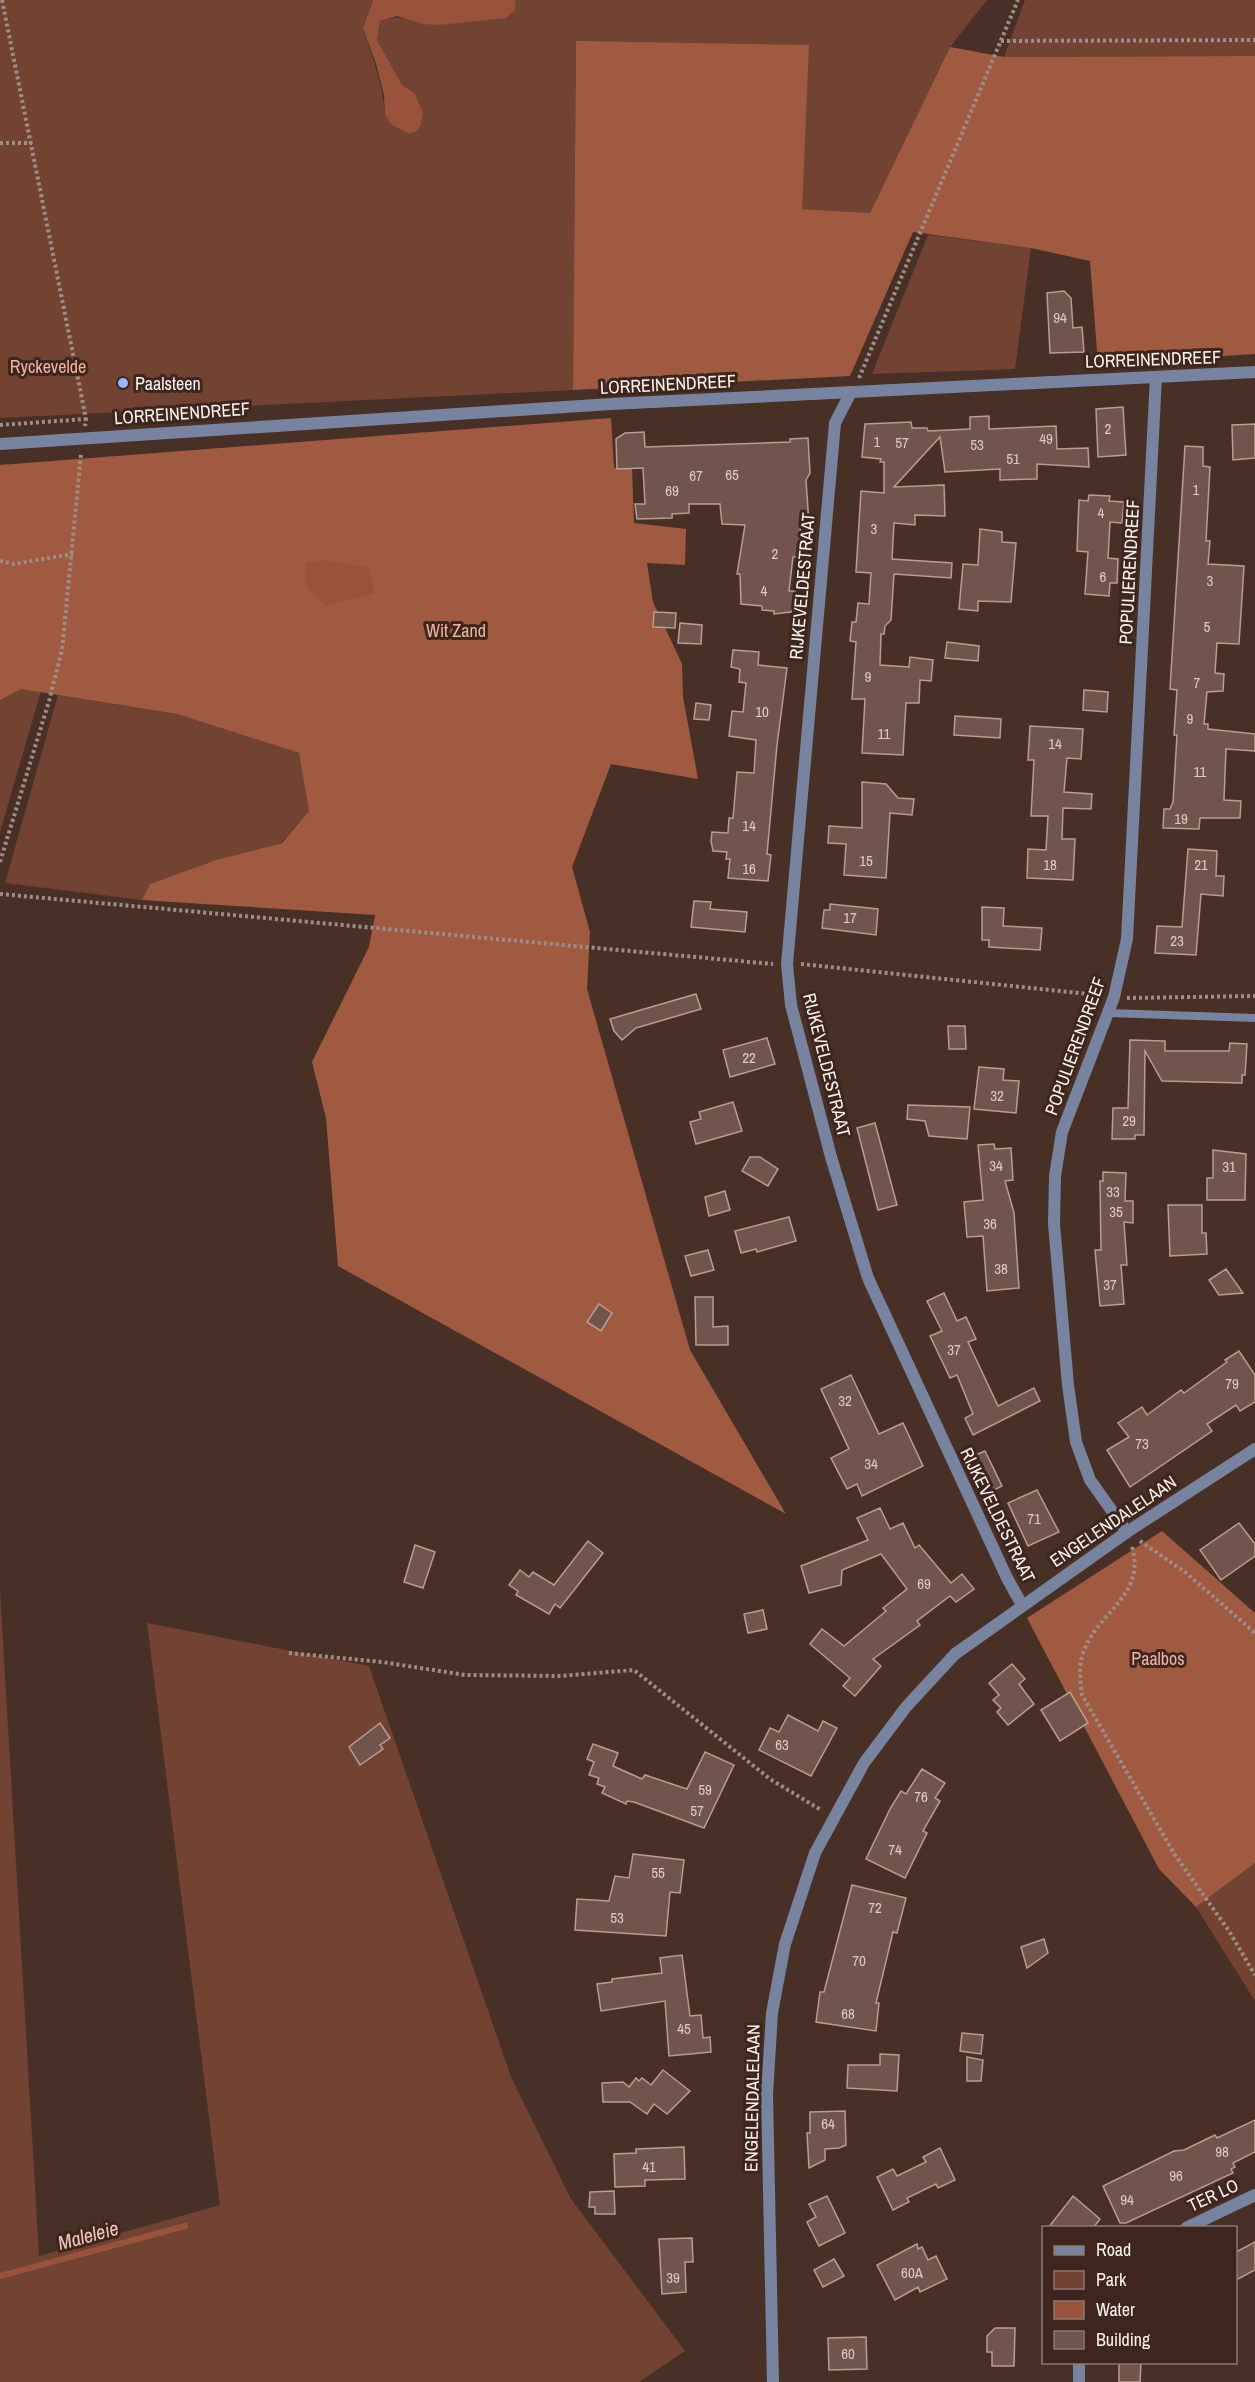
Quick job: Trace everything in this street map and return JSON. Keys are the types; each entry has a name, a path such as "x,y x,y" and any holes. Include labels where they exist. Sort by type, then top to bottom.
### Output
{"street":[{"name":"LORREINENDREEF","path":"82,438 611,404 1255,372"},
{"name":"POPULIERENDREEF","path":"1127,1532 1090,1480 1076,1442 1068,1385 1054,1224 1055,1176 1062,1132 1109,1013 1127,939 1156,377"},
{"name":"RIJKEVELDESTRAAT","path":"851,392 835,423 787,964 791,1005 831,1157 868,1278 1007,1578 1022,1605"},
{"path":"0,444 82,438"},
{"name":"ENGELENDALELAAN","path":"773,2382 766,2094 772,2013 784,1944 815,1853 864,1763 906,1707 955,1654 1127,1532 1255,1449"},
{"name":"TER LO","path":"1190,2226 1255,2195"},
{"path":"1079,2364 1079,2382"}],"lane":[{"path":"1109,1013 1255,1018"}],"path":[{"path":"0,861 49,701 62,650 73,555 82,438 87,419 2,0"},
{"path":"851,392 864,370 1018,0"},
{"path":"1001,41 1255,40"},
{"path":"0,143 32,143"},
{"path":"0,425 87,419"},
{"path":"0,561 14,564 73,555"},
{"path":"0,894 734,962 787,964 949,978 1114,997 1255,996"},
{"path":"1127,1532 1185,1572 1255,1633"},
{"path":"1127,1532 1135,1558 1130,1590 1100,1623 1084,1649 1079,1673 1082,1695 1175,1855 1229,1931 1255,1975"},
{"path":"289,1653 382,1662 465,1675 561,1676 634,1670 770,1779 834,1818"}],"green space":[{"name":"Ryckevelde","path":"0,0 373,0 363,28 380,81 385,115 417,131 421,125 423,113 415,93 402,85 377,40 380,21 404,18 430,24 459,22 515,3 515,0 987,0 950,47 870,213 802,209 576,41 573,390 0,418"},
{"path":"1025,0 1255,0 1255,56 1004,57"},
{"path":"576,41 809,45 802,209 870,213 950,47 1004,57 1255,56 1255,354 1098,364 1090,261 1031,248 913,232 850,376 573,390"},
{"path":"928,235 1031,248 1015,369 872,374"},
{"name":"Wit Zand","path":"611,418 614,468 632,469 634,523 686,529 685,565 647,563 653,602 682,664 683,697 698,779 611,764 572,867 590,932 587,989 690,1350 786,1514 338,1266 326,1118 312,1062 369,947 375,915 142,900 150,884 216,860 282,843 309,811 299,753 177,714 21,689 0,700 0,465"},
{"path":"0,465 58,633 0,832"},
{"path":"58,695 177,714 299,753 309,811 281,843 216,860 150,884 142,900 5,883"},
{"name":"Paalbos","path":"1162,1531 1255,1613 1255,1863 1196,1907 1159,1869 1027,1618"},
{"path":"0,1590 39,2256 220,2205 147,1623 369,1666 511,2077 571,2199 685,2351 639,2382 0,2382"},
{"path":"1255,1863 1255,2001 1196,1907"}],"water":[{"path":"373,0 515,0 515,10 506,18 439,25 423,24 397,16 380,21 377,40 402,85 415,93 423,113 421,125 417,131 410,134 392,125 385,115 384,95 363,28"},
{"path":"323,560 367,567 374,586 374,593 325,606 311,592 305,577 306,563"}],"building":[{"path":"1064,291 1071,298 1073,328 1082,327 1084,352 1050,353 1047,293"},
{"path":"1123,407 1126,455 1098,457 1096,409"},
{"path":"989,416 989,429 1056,426 1057,449 1088,448 1089,467 1037,464 1037,479 1000,480 1000,469 945,472 940,437 894,487 944,485 945,516 915,515 915,525 894,523 892,559 952,563 951,578 894,574 891,620 885,626 884,634 881,634 880,665 909,667 910,657 933,660 931,681 920,680 919,703 906,703 903,755 862,753 865,699 852,699 856,642 850,641 852,622 856,622 858,603 869,604 871,573 856,572 861,491 884,493 884,462 880,462 881,459 862,457 865,424 911,422 912,428 927,428 928,431 970,429 970,417"},
{"path":"1255,424 1255,458 1233,460 1232,425"},
{"path":"644,432 645,447 790,442 790,439 808,438 810,473 806,480 809,524 801,523 798,557 793,557 789,591 795,591 796,602 791,612 774,614 774,611 762,610 762,606 741,604 740,574 737,574 745,525 722,524 720,504 689,504 689,513 672,514 672,518 637,519 635,504 645,504 643,468 617,469 616,439 625,433"},
{"path":"1185,446 1203,447 1203,466 1210,467 1206,541 1210,541 1208,564 1244,566 1239,644 1217,643 1215,673 1224,674 1223,691 1207,692 1204,724 1208,724 1208,729 1255,734 1255,751 1226,749 1224,800 1241,801 1240,818 1200,818 1199,829 1163,828 1164,809 1170,809 1173,802 1177,735 1174,735 1177,690 1170,689"},
{"path":"1089,495 1110,496 1109,501 1124,502 1122,523 1110,522 1108,558 1118,559 1117,583 1110,583 1109,596 1085,594 1088,552 1077,551 1079,500 1088,501"},
{"path":"980,529 1002,532 1002,542 1016,543 1011,602 978,601 978,611 959,609 963,564 978,565"},
{"path":"654,612 676,613 675,628 653,627"},
{"path":"680,623 702,625 701,644 678,643"},
{"path":"947,642 979,646 978,661 945,658"},
{"path":"733,650 759,652 758,665 787,668 767,854 771,855 768,881 728,878 730,859 726,859 727,852 713,851 711,841 712,832 728,833 729,818 733,818 737,772 754,773 756,740 729,736 732,711 743,712 746,683 739,682 740,669 731,667"},
{"path":"1084,690 1108,692 1107,712 1083,710"},
{"path":"696,703 711,705 709,720 694,719"},
{"path":"955,716 1001,719 1000,738 954,735"},
{"path":"1030,726 1083,729 1081,759 1067,758 1064,792 1092,794 1091,809 1063,808 1062,839 1075,839 1073,880 1027,878 1028,849 1046,850 1048,816 1031,816 1034,760 1028,760"},
{"path":"862,782 886,784 898,798 914,799 912,815 890,813 886,878 844,875 846,844 828,843 829,826 862,828"},
{"path":"1188,849 1217,851 1216,876 1224,876 1223,896 1201,894 1196,955 1155,953 1157,926 1182,927"},
{"path":"694,901 711,902 710,909 747,912 745,932 691,927"},
{"path":"830,904 878,909 876,935 822,928 824,910 830,910"},
{"path":"982,907 1004,908 1003,926 1042,928 1040,950 989,947 989,940 982,940"},
{"path":"696,994 701,1009 636,1028 622,1040 614,1031 610,1019"},
{"path":"948,1026 965,1026 966,1049 949,1049"},
{"path":"767,1038 775,1064 730,1077 723,1050"},
{"path":"1130,1040 1165,1041 1165,1051 1229,1051 1230,1043 1247,1044 1245,1075 1242,1075 1242,1083 1162,1081 1145,1051 1144,1135 1135,1135 1135,1139 1112,1139 1113,1108 1128,1108"},
{"path":"979,1067 1004,1069 1003,1080 1019,1081 1016,1113 974,1109"},
{"path":"733,1102 742,1131 696,1144 690,1122 701,1119 699,1112"},
{"path":"908,1105 970,1107 967,1139 929,1136 925,1121 907,1119"},
{"path":"875,1123 897,1205 878,1210 857,1128"},
{"path":"994,1144 995,1149 1011,1148 1013,1180 1005,1181 1014,1213 1019,1288 987,1291 983,1236 967,1237 964,1202 983,1200 978,1145"},
{"path":"1213,1150 1246,1154 1245,1200 1207,1200 1207,1178 1213,1178"},
{"path":"750,1157 760,1157 778,1169 768,1186 742,1171"},
{"path":"1103,1172 1126,1173 1125,1201 1133,1201 1133,1223 1124,1222 1127,1265 1121,1265 1124,1304 1100,1306 1095,1250 1101,1250 1100,1181 1103,1181"},
{"path":"725,1191 730,1210 709,1216 705,1197"},
{"path":"1168,1205 1202,1205 1202,1233 1206,1233 1207,1254 1170,1256"},
{"path":"789,1217 796,1241 757,1252 756,1249 741,1253 735,1231"},
{"path":"708,1250 714,1270 691,1276 685,1256"},
{"path":"1226,1269 1243,1293 1219,1295 1209,1280"},
{"path":"944,1293 957,1321 966,1317 976,1339 968,1342 998,1406 1034,1388 1040,1401 973,1435 965,1418 973,1414 957,1375 950,1378 930,1336 942,1331 927,1301"},
{"path":"695,1297 713,1297 713,1327 728,1326 728,1345 696,1345"},
{"path":"599,1304 612,1313 601,1331 587,1322"},
{"path":"1239,1351 1255,1375 1255,1402 1240,1411 1236,1405 1207,1424 1212,1431 1130,1487 1107,1450 1129,1437 1118,1423 1142,1407 1147,1415 1181,1390 1184,1393"},
{"path":"851,1375 879,1434 903,1423 923,1466 862,1496 857,1484 847,1489 831,1458 849,1449 821,1389"},
{"path":"985,1451 1002,1486 985,1495 969,1458"},
{"path":"1037,1490 1059,1532 1028,1546 1008,1503"},
{"path":"880,1508 890,1529 903,1523 915,1548 919,1545 951,1583 962,1574 974,1589 956,1602 950,1596 917,1621 920,1625 873,1659 881,1666 855,1696 843,1686 850,1678 810,1644 822,1629 844,1646 886,1611 883,1608 907,1589 881,1554 842,1570 841,1585 809,1593 801,1566 868,1540 857,1518"},
{"path":"1239,1523 1255,1544 1255,1556 1221,1580 1200,1550"},
{"path":"588,1541 603,1553 560,1608 555,1604 549,1614 516,1595 518,1591 509,1585 520,1570 529,1577 533,1572 554,1585"},
{"path":"415,1545 435,1552 423,1588 404,1582"},
{"path":"763,1610 767,1629 748,1633 744,1614"},
{"path":"1012,1664 1025,1679 1019,1684 1034,1704 1008,1725 997,1712 1001,1708 993,1700 999,1695 989,1683"},
{"path":"1070,1692 1088,1723 1060,1741 1041,1710"},
{"path":"788,1715 818,1731 823,1721 837,1728 811,1776 759,1750 770,1728 779,1732"},
{"path":"380,1723 390,1738 380,1745 383,1749 360,1765 349,1747"},
{"path":"593,1744 618,1753 613,1766 642,1779 645,1775 687,1789 705,1752 734,1765 704,1828 634,1802 627,1801 626,1804 602,1793 605,1787 597,1784 599,1778 589,1775 594,1762 587,1759"},
{"path":"922,1769 945,1783 935,1798 940,1801 923,1831 927,1833 905,1878 866,1859 901,1791 906,1794"},
{"path":"633,1854 684,1860 680,1893 670,1892 666,1936 575,1930 577,1899 609,1901 615,1876 629,1878"},
{"path":"852,1885 906,1898 897,1933 893,1932 876,2003 879,2003 876,2031 816,2022 820,1992 824,1992"},
{"path":"1044,1939 1048,1953 1027,1968 1021,1947"},
{"path":"682,1955 690,2016 701,2015 703,2038 710,2037 711,2052 669,2056 665,2001 601,2011 597,1984 612,1982 612,1979 662,1973 660,1958"},
{"path":"962,2033 983,2035 981,2054 960,2051"},
{"path":"880,2054 899,2055 897,2091 847,2088 848,2065 880,2065"},
{"path":"967,2057 983,2060 981,2081 967,2081"},
{"path":"663,2070 690,2091 667,2114 654,2104 647,2114 630,2102 603,2102 602,2083 623,2082 629,2087 636,2078 639,2081 642,2078 651,2085"},
{"path":"845,2111 846,2145 825,2149 825,2160 809,2168 807,2133 810,2133 810,2112"},
{"path":"1255,2120 1255,2152 1233,2163 1235,2167 1231,2169 1233,2173 1126,2223 1120,2223 1103,2186 1174,2151 1184,2150 1215,2135 1217,2138"},
{"path":"684,2147 685,2179 645,2180 645,2186 615,2187 614,2154 636,2153 636,2149"},
{"path":"940,2148 955,2180 938,2188 936,2184 907,2198 909,2202 893,2210 877,2177 893,2169 897,2176 926,2162 923,2157"},
{"path":"614,2191 615,2214 595,2214 595,2207 589,2207 590,2192"},
{"path":"827,2196 845,2233 819,2246 807,2222 816,2217 809,2204"},
{"path":"1073,2196 1100,2219 1095,2226 1050,2226"},
{"path":"692,2238 693,2262 685,2262 686,2292 662,2294 659,2239"},
{"path":"1255,2242 1255,2270 1237,2279 1237,2251"},
{"path":"917,2244 918,2249 922,2247 928,2260 936,2256 947,2279 920,2292 918,2287 895,2300 877,2265"},
{"path":"834,2259 844,2276 823,2287 814,2270"},
{"path":"995,2328 1015,2328 1014,2366 992,2366 992,2352 987,2352 987,2336"},
{"path":"866,2337 867,2369 829,2370 828,2338"},
{"path":"1119,2364 1141,2364 1140,2382 1119,2382"}],"waterway":[{"name":"Maleleie","path":"0,2276 185,2226"}],"place":[{"name":"Paalsteen","path":"123,383"}]}
